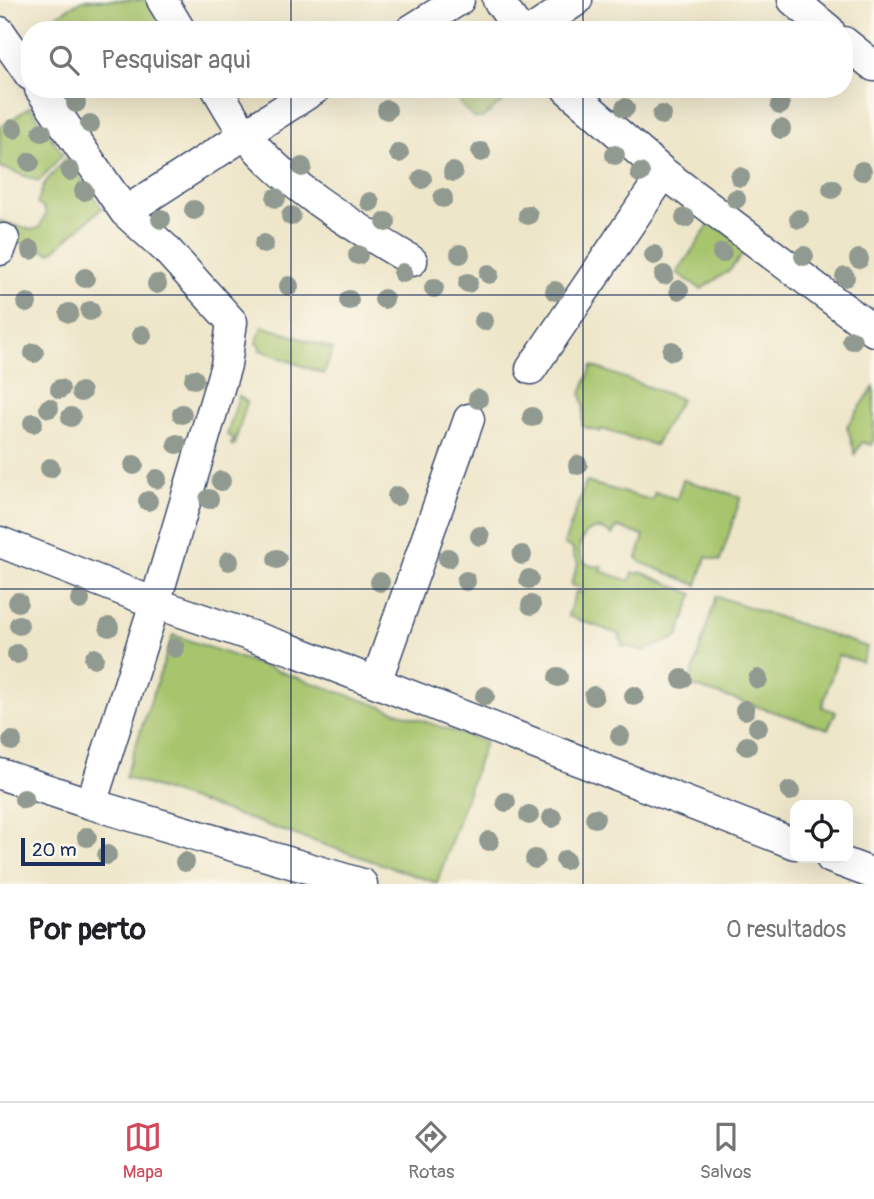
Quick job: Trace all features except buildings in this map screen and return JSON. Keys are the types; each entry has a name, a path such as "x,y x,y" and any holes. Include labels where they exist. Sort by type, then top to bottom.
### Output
{"street":[{"path":"162,0 175,21"},
{"path":"425,21 459,0"},
{"path":"498,0 513,21"},
{"path":"546,21 577,0"},
{"path":"793,0 818,21"},
{"path":"0,32 21,62"},
{"path":"853,49 874,66"},
{"path":"46,98 125,212 165,248 232,322 226,365 91,804"},
{"path":"223,98 244,133 262,154 330,211 412,261"},
{"path":"125,212 300,98"},
{"path":"577,98 664,173 874,331"},
{"path":"531,369 664,173"},
{"path":"376,682 469,419"},
{"path":"0,542 155,603 292,650 790,842"},
{"path":"0,774 91,804 362,884"},
{"path":"844,863 874,874"}],"green space":[{"path":"82,0 150,0 161,21 48,21"},
{"path":"461,98 508,98 482,118 474,118 460,104"},
{"path":"30,107 63,154 39,181 0,167 0,127"},
{"path":"66,158 102,208 51,253 0,236 0,221 31,230 39,228 46,214 44,208 37,204 44,184"},
{"path":"711,222 747,249 730,270 701,289 677,273"},
{"path":"262,326 333,349 324,374 260,350 259,344 256,344"},
{"path":"592,366 681,399 655,445 582,426 584,407 581,394"},
{"path":"874,387 874,439 871,445 862,442 855,454 847,426"},
{"path":"239,396 247,402 234,446 231,445 234,438 227,435"},
{"path":"683,480 741,497 720,561 706,557 697,585 640,562 637,558 644,536 617,527 612,535 601,529 592,530 580,543 583,560 590,565 603,566 601,571 630,581 633,572 641,572 693,594 678,637 643,651 621,645 621,635 568,616 576,591 581,593 582,588 571,585 578,563 573,549 564,544 586,482 652,500 655,492 677,499"},
{"path":"716,596 867,647 862,662 838,655 822,707 836,712 828,729 689,685"},
{"path":"173,635 485,742 437,883 125,777"}]}
